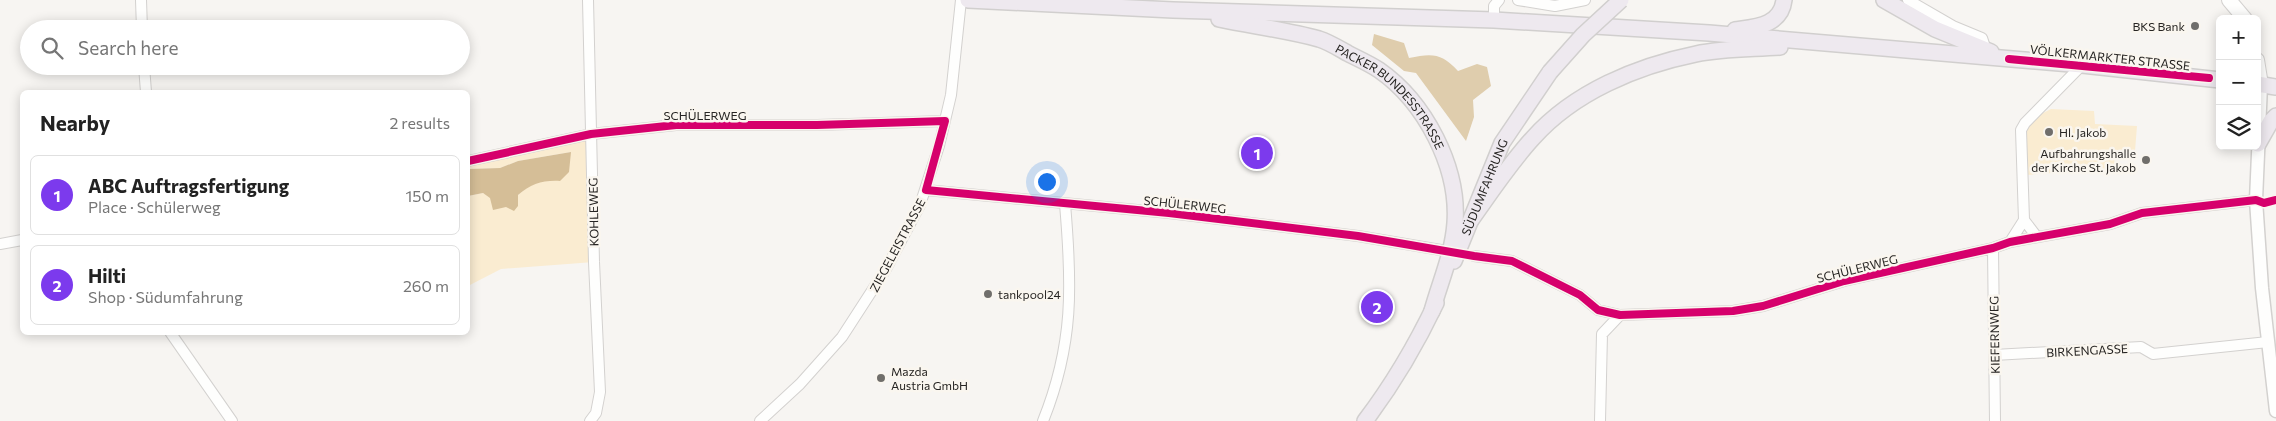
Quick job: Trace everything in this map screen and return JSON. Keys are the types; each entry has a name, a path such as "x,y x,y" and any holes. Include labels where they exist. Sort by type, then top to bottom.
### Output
{"main road":[{"path":"968,0 1173,10 1494,20 1708,33 1820,44"},
{"name":"SÜDUMFAHRUNG","path":"1365,421 1420,339 1502,143 1550,72 1589,28 1621,0"},
{"path":"1708,33 1760,26 1772,21 1779,14 1784,0"},
{"path":"1884,0 1935,29 2009,59"},
{"path":"2230,0 2241,15"},
{"name":"PACKER BUNDESSTRASSE","path":"1173,10 1321,39 1380,70 1407,96 1436,136 1452,182 1455,201 1455,223 1451,247 1432,311"},
{"path":"1471,220 1508,168 1534,136 1575,102 1634,70 1698,53 1820,44"},
{"name":"VÖLKERMARKTER STRASSE","path":"1820,44 2216,77"},
{"path":"2261,85 2276,88"},
{"path":"2261,138 2271,120 2276,116"}],"street":[{"path":"141,0 142,20"},
{"name":"KOHLEWEG","path":"588,0 594,262 600,392 596,413 590,421"},
{"name":"ZIEGELEISTRASSE","path":"762,420 800,384 842,337 886,269 926,190 945,121 954,78 961,0"},
{"path":"1494,20 1494,6 1499,0"},
{"path":"1518,0 1556,6 1584,0"},
{"path":"1908,0 1936,17 1982,38 1986,50"},
{"path":"2010,242 2024,220 2021,130 2025,123 2082,65"},
{"path":"145,75 146,90"},
{"name":"SCHÜLERWEG","path":"470,161 591,134 676,125 817,125 945,121"},
{"path":"2258,150 2256,200 2276,411"},
{"name":"SCHÜLERWEG","path":"926,190 1178,214 1358,236 1441,250"},
{"name":"SCHÜLERWEG","path":"1474,256 1512,261 1580,295 1598,310 1620,315 1733,311 1763,306 1844,281 1992,248 2010,242 2110,224 2142,213 2256,200"},
{"path":"1043,421 1060,369 1069,323 1070,284 1065,204"},
{"path":"2024,220 2037,237"},
{"path":"0,244 20,240"},
{"name":"KIEFERNWEG","path":"1992,248 1994,421"},
{"path":"1598,310 1602,334 1600,421"},
{"path":"1602,334 1620,315"},
{"path":"172,335 232,421"},
{"name":"BIRKENGASSE","path":"1994,355 2141,347 2153,354 2268,342"}],"shaded area":[{"path":"1374,34 1404,43 1409,58 1424,55 1436,56 1447,61 1458,71 1477,64 1487,67 1491,86 1473,100 1474,117 1466,141 1416,73 1404,71 1372,45"},
{"path":"2051,109 2094,111 2095,124 2137,126 2135,151 2114,152 2115,168 2027,175 2024,132 2031,119"},
{"path":"591,134 594,262 501,269 470,285 470,196 483,193 506,206 518,206 518,195 527,187 544,180 571,152 518,161 500,168 470,169 470,161"},
{"path":"571,152 569,172 560,181 538,183 523,191 518,195 518,206 514,211 506,207 493,210 490,198 483,193 470,196 470,169 500,168 518,161"}],"cycle path":[{"path":"2009,59 2209,78"},
{"path":"470,161 591,134 676,125 817,125 945,121 926,190 1169,213 1358,236 1512,261 1580,295 1598,310 1620,315 1733,311 1763,306 1844,281 1993,248 2010,242 2110,224 2142,213 2256,200 2264,203 2276,200"}],"place":[{"name":"BKS Bank","path":"2195,26"},
{"name":"Hl. Jakob","path":"2049,132"},
{"name":"ABC Auftragsfertigung","path":"1257,153"},
{"name":"Aufbahrungshalle der Kirche St. Jakob","path":"2146,160"},
{"name":"tankpool24","path":"988,294"},
{"name":"Hilti","path":"1377,307"},
{"name":"Mazda Austria GmbH","path":"881,378"}]}
